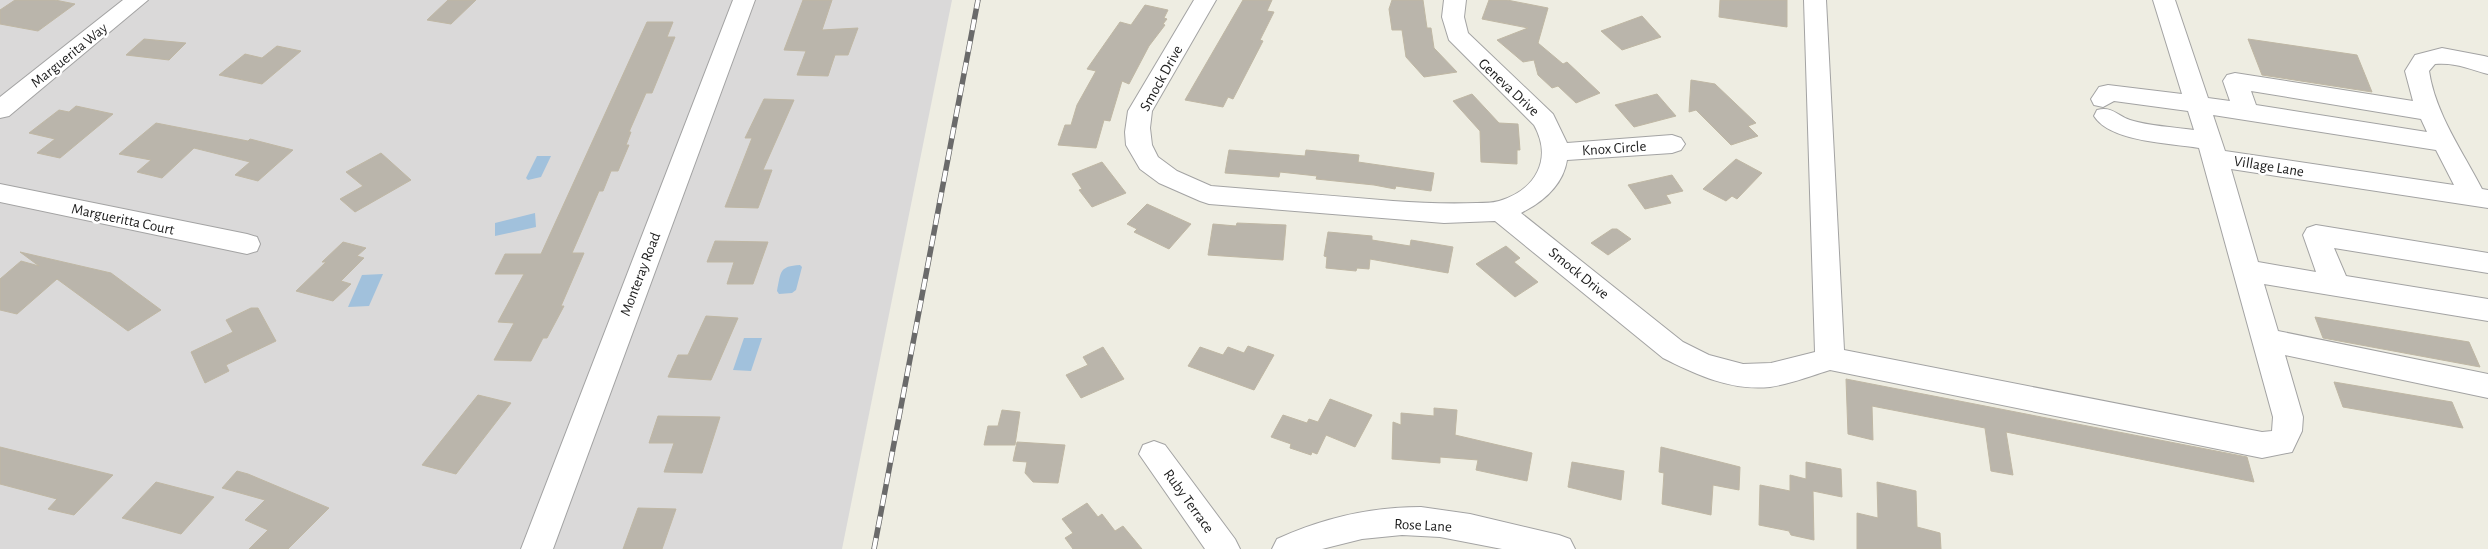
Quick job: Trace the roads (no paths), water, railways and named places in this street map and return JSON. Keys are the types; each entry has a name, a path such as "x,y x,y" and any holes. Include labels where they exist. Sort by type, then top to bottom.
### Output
{"street":[{"name":"Marguerita Way","path":"0,110 138,0"},
{"name":"Monteray Road","path":"537,549 744,0"},
{"name":"Smock Drive","path":"1205,0 1140,111 1137,128 1139,146 1146,160 1182,186 1209,195 1444,214 1501,211 1674,350 1699,363 1720,371 1742,376 1771,375 1830,359"},
{"name":"Geneva Drive","path":"1455,0 1453,17 1457,35 1544,120 1552,135 1556,152"},
{"path":"1815,0 1830,359 2242,442 2262,445 2281,444 2287,431 2288,417 2268,340 2212,149 2164,0"},
{"path":"2484,200 2446,143 2430,112 2417,78 2417,69 2421,62 2431,56 2445,55 2461,57 2488,66"},
{"path":"2246,112 2234,81 2430,112"},
{"name":"Village Lane","path":"2198,104 2108,93 2105,107 2122,127 2212,149 2484,200"},
{"path":"2198,104 2446,143"},
{"name":"Knox Circle","path":"1556,152 1672,144"},
{"path":"1501,211 1523,202 1539,189 1551,172 1556,152"},
{"name":"Margueritta Court","path":"0,193 247,244"},
{"path":"2335,285 2316,235 2488,263"},
{"path":"2248,271 2488,310"},
{"path":"2488,288 2485,294 2488,302"},
{"path":"2268,340 2488,386"},
{"name":"Ruby Terrace","path":"1154,454 1224,549"},
{"name":"Rose Lane","path":"1288,549 1342,529 1393,522 1439,523 1559,549"}],"water":[{"path":"537,156 551,156 541,177 528,180 526,178"},
{"path":"535,213 536,227 495,236 495,223"},
{"path":"800,265 802,267 796,290 792,293 779,294 777,291 782,271 788,267"},
{"path":"383,274 369,306 348,307 362,275"},
{"path":"744,338 762,338 751,371 733,370"}],"railway":[{"path":"874,549 978,0"}]}
